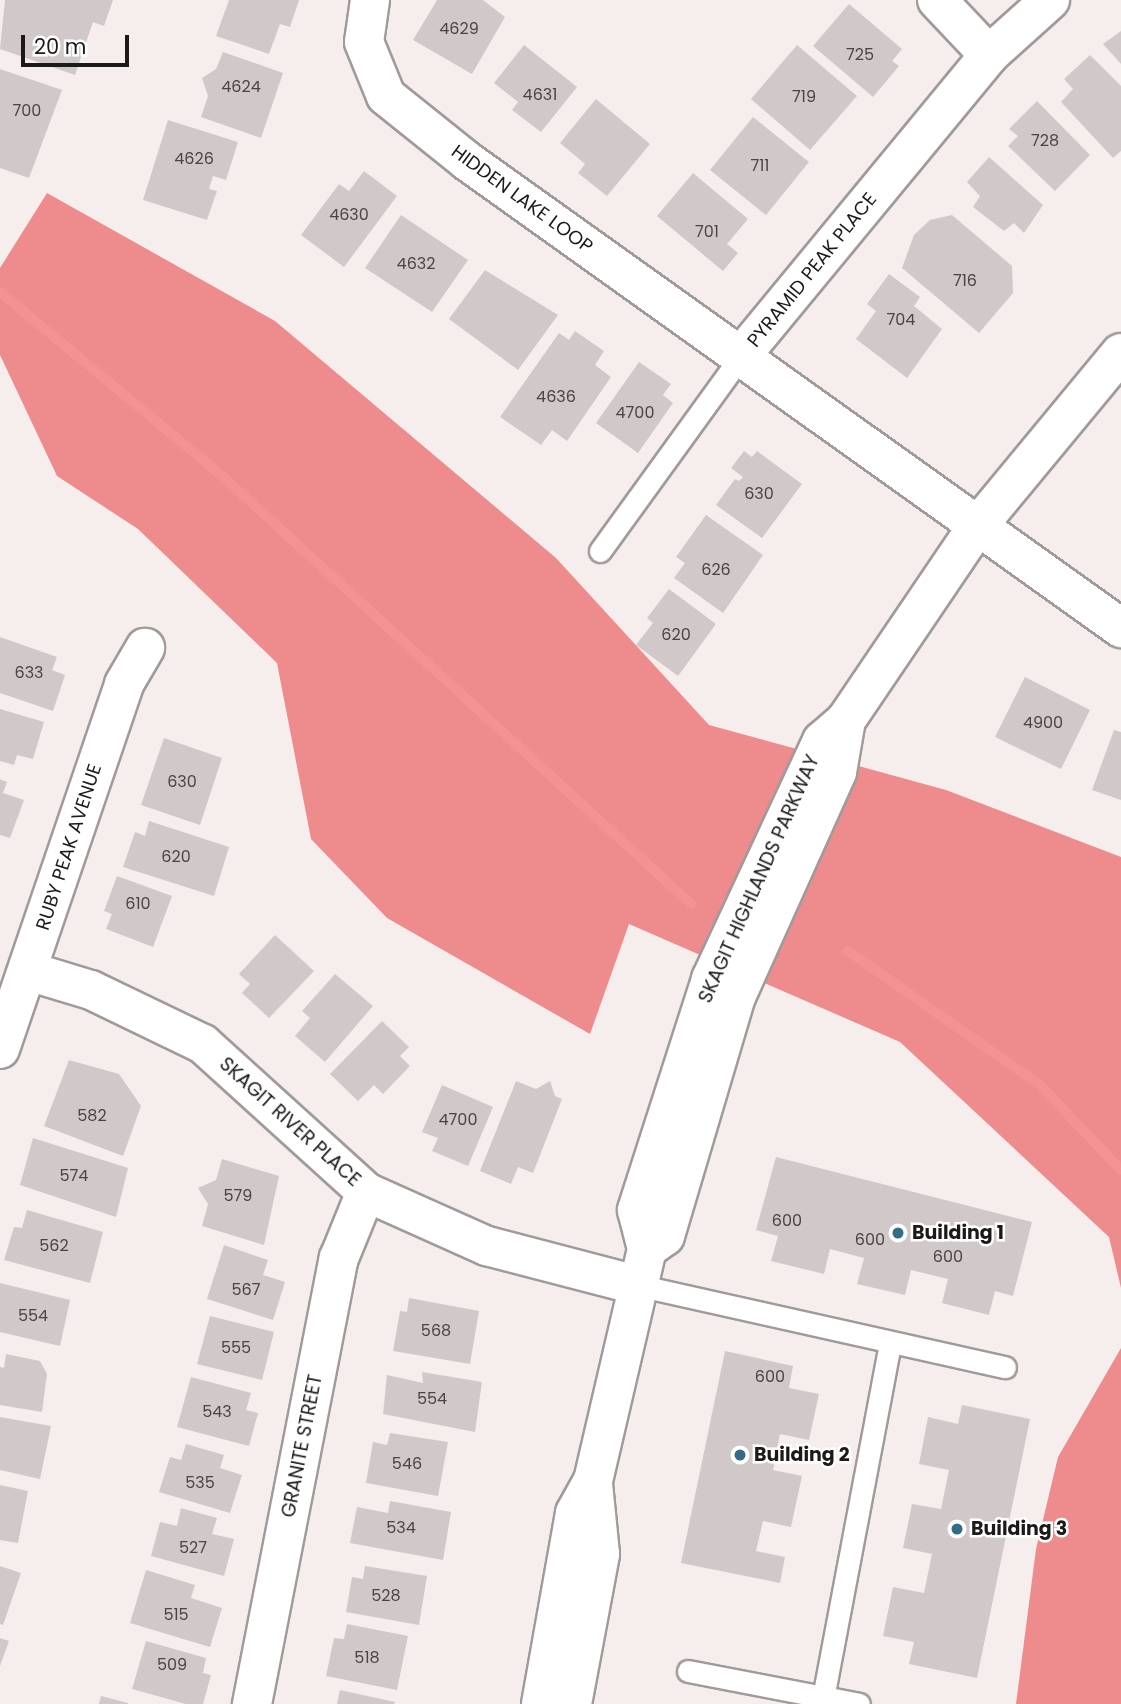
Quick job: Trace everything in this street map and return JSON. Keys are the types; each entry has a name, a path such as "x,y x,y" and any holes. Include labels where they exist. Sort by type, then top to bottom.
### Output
{"street":[{"name":"HIDDEN LAKE LOOP","path":"370,0 364,42 386,96 467,160 741,356"},
{"path":"937,0 989,55"},
{"name":"PYRAMID PEAK PLACE","path":"1050,0 989,55 741,356 976,528 1121,628"},
{"name":"SKAGIT HIGHLANDS PARKWAY","path":"541,1704 575,1513 593,1482 647,1249 665,1236 735,999 837,772 846,720 976,528 1120,352"},
{"name":"RUBY PEAK AVENUE","path":"0,1049 124,684 145,648"},
{"name":"SKAGIT RIVER PLACE","path":"28,971 91,990 203,1044 366,1192 487,1246 637,1285"},
{"name":"GRANITE STREET","path":"252,1704 339,1258 366,1192"},
{"name":"SKAGIT HIGHLANDS PARKWAY","path":"572,1704 600,1554 593,1482"}],"lane":[{"path":"600,551 741,356"},
{"path":"637,1285 1005,1367"},
{"path":"823,1698 890,1343"},
{"path":"688,1671 859,1704"}],"shaded area":[{"path":"47,193 275,321 556,558 709,725 946,790 1121,857 1121,1288 1109,1237 900,1042 629,924 590,1034 387,918 311,839 277,663 138,529 57,476 0,355 0,268"},
{"path":"1121,1348 1121,1704 1016,1704 1036,1549 1058,1457"}],"building":[{"path":"5,0 113,0 104,26 93,22 75,75 0,49"},
{"path":"229,0 299,0 290,27 280,24 269,54 216,36"},
{"path":"437,0 483,0 505,17 472,74 413,40"},
{"path":"849,4 902,49 892,61 899,66 873,97 813,46"},
{"path":"1121,31 1121,64 1103,44"},
{"path":"524,45 577,87 541,132 512,110 518,102 494,83"},
{"path":"797,45 857,96 810,150 751,99"},
{"path":"223,52 283,73 261,138 201,117 208,96 202,78 216,69"},
{"path":"1090,55 1121,86 1121,151 1113,158 1061,102 1073,89 1064,79"},
{"path":"0,69 62,90 29,178 0,168"},
{"path":"596,99 650,144 607,196 578,173 585,164 560,143"},
{"path":"1037,101 1090,155 1055,191 1008,146 1018,136 1009,129"},
{"path":"753,117 809,162 766,215 710,170"},
{"path":"168,120 238,142 226,180 213,176 209,189 217,191 207,220 143,200"},
{"path":"989,157 1043,205 1024,233 1014,223 1004,231 973,207 980,196 967,182"},
{"path":"364,171 397,196 344,267 301,235 339,184 349,191"},
{"path":"693,173 748,219 727,244 738,253 723,271 657,216"},
{"path":"401,215 468,260 432,312 365,268"},
{"path":"952,215 1012,266 1013,293 979,333 902,268 914,235 930,220"},
{"path":"485,270 558,315 518,370 449,319"},
{"path":"889,274 920,297 914,306 942,329 907,378 856,339 876,311 867,304"},
{"path":"575,331 604,351 595,365 611,377 567,441 552,430 541,445 500,417 559,333 569,340"},
{"path":"639,362 671,384 663,395 673,403 638,453 596,423"},
{"path":"744,451 752,457 757,451 802,484 762,538 716,505 735,479 739,481 743,477 731,468"},
{"path":"706,515 763,555 723,613 674,578 685,563 676,557"},
{"path":"669,589 716,624 678,676 636,645 653,623 647,618"},
{"path":"0,637 57,657 52,670 65,675 53,711 0,693"},
{"path":"1025,677 1090,710 1061,769 995,737"},
{"path":"0,709 44,722 33,759 17,755 14,765 0,761"},
{"path":"1114,730 1121,732 1121,800 1092,790"},
{"path":"164,738 222,758 200,825 141,805"},
{"path":"0,779 7,782 3,793 24,800 10,838 0,835"},
{"path":"149,821 229,847 214,896 123,867 135,832 145,836"},
{"path":"117,876 172,896 153,947 106,929 112,914 104,911"},
{"path":"275,935 314,971 269,1018 242,993 250,984 239,974"},
{"path":"335,974 373,1006 325,1062 295,1036 310,1018 302,1011"},
{"path":"382,1021 409,1047 400,1056 410,1066 383,1094 374,1085 358,1101 330,1074"},
{"path":"69,1060 119,1074 141,1106 123,1156 44,1126"},
{"path":"516,1081 536,1089 550,1081 555,1096 562,1099 533,1173 518,1167 511,1184 480,1171"},
{"path":"442,1085 493,1107 468,1166 432,1151 438,1138 422,1132"},
{"path":"33,1138 128,1168 116,1217 20,1185"},
{"name":"Building 1","path":"776,1157 1032,1222 1013,1296 995,1291 989,1315 942,1303 948,1279 911,1270 905,1295 857,1284 864,1258 830,1249 824,1274 771,1261 778,1236 756,1230"},
{"path":"222,1159 279,1176 264,1245 202,1226 208,1204 198,1188 216,1180"},
{"path":"27,1210 103,1232 90,1283 4,1260 14,1227 22,1228"},
{"path":"224,1245 268,1260 263,1275 285,1282 273,1320 207,1299"},
{"path":"0,1283 70,1300 60,1346 0,1332"},
{"path":"409,1298 479,1311 470,1364 393,1351 400,1311 407,1312"},
{"path":"210,1316 274,1332 262,1380 197,1364"},
{"name":"Building 2","path":"725,1351 793,1366 789,1388 819,1394 809,1440 780,1434 773,1470 802,1476 791,1527 763,1521 756,1551 785,1557 780,1583 681,1563"},
{"path":"6,1354 40,1361 47,1374 42,1412 0,1405 0,1367 4,1368"},
{"path":"422,1372 482,1382 475,1432 383,1414 387,1375 423,1383"},
{"path":"191,1377 251,1393 246,1410 258,1413 249,1446 177,1427"},
{"name":"Building 3","path":"962,1405 1030,1419 977,1678 909,1664 914,1642 883,1636 893,1587 924,1593 932,1554 903,1548 912,1504 941,1509 949,1470 919,1464 928,1417 958,1424"},
{"path":"0,1417 51,1426 40,1479 0,1470"},
{"path":"390,1433 448,1442 438,1496 366,1483 373,1442 387,1445"},
{"path":"186,1444 224,1455 220,1468 242,1475 230,1513 159,1492 170,1457 181,1460"},
{"path":"0,1485 28,1491 18,1543 0,1540"},
{"path":"390,1501 451,1512 443,1560 350,1543 357,1507 388,1513"},
{"path":"181,1508 217,1518 212,1534 234,1539 224,1576 151,1556 160,1522 177,1526"},
{"path":"0,1566 21,1573 3,1625 0,1624"},
{"path":"365,1566 427,1576 419,1625 346,1612 352,1577 363,1579"},
{"path":"146,1570 195,1585 191,1598 222,1608 210,1647 130,1623"},
{"path":"347,1624 408,1636 397,1690 326,1676 334,1638 344,1639"},
{"path":"0,1638 9,1641 0,1666"},
{"path":"146,1641 206,1658 203,1673 211,1675 203,1704 186,1704 132,1689"},
{"path":"340,1690 395,1702 337,1704"},
{"path":"101,1696 128,1703 128,1704 99,1704"}],"waterway":[{"path":"0,292 220,474 691,904"},
{"path":"848,951 1040,1085 1121,1170"}],"place":[{"name":"Building 1","path":"898,1233"},
{"name":"Building 2","path":"740,1455"},
{"name":"Building 3","path":"957,1529"}]}
